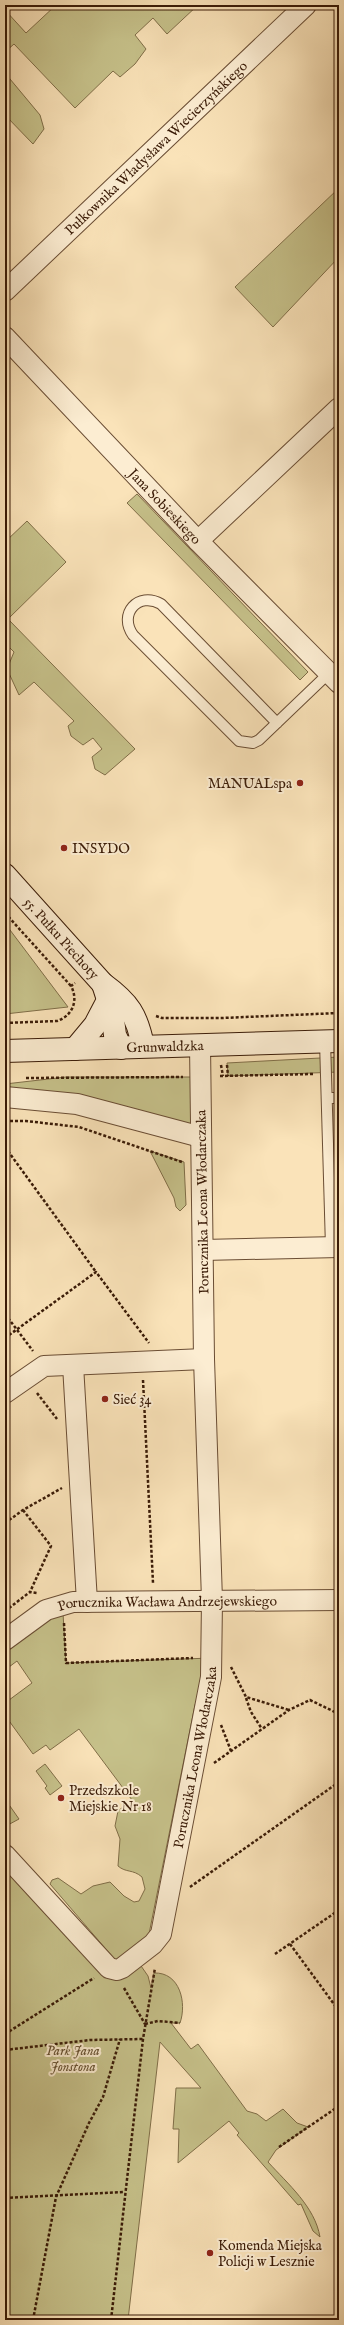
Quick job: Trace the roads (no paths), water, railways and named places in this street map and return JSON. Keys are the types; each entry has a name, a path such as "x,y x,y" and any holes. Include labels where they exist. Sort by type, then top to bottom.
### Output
{"street":[{"name":"Pułkownika Władysława Wiecierzyńskiego","path":"5,291 306,5"},
{"name":"Jana Sobieskiego","path":"5,337 198,541 334,678"},
{"path":"198,541 339,408"},
{"name":"55. Pułku Piechoty","path":"5,875 100,985 112,1012 115,1035 121,1048"},
{"path":"75,1049 95,1025 100,985"},
{"name":"55. Pułku Piechoty","path":"100,985 123,998 136,1017 143,1046"},
{"name":"Grunwaldzka","path":"5,1051 332,1041"},
{"name":"Porucznika Leona Włodarczaka","path":"5,1855 109,1968 117,1970 122,1968 156,1941 161,1934 211,1677 212,1600 204,1359 200,1045"},
{"path":"5,1097 77,1104 201,1137"},
{"path":"203,1250 335,1247"},
{"path":"5,1393 44,1366 204,1359"},
{"path":"73,1365 87,1602"},
{"name":"Porucznika Wacława Andrzejewskiego","path":"5,1640 46,1610 63,1604 87,1602 212,1600 339,1600"}],"lane":[{"name":"Jana Sobieskiego","path":"277,723 161,604 155,600 141,600 130,609 127,622 133,635 239,741 253,743 259,740 277,723 334,678"},
{"name":"Grunwaldzka","path":"332,1041 326,1073 335,1247"},
{"path":"327,1098 339,1098"}],"place":[{"name":"MANUALspa","path":"300,783"},
{"name":"INSYDO","path":"64,848"},
{"name":"Sieć 34","path":"105,1399"},
{"name":"Przedszkole Miejskie Nr 18","path":"61,1798"},
{"name":"Komenda Miejska Policji w Lesznie","path":"210,2253"}],"park label":[{"name":"Park Jana Jonstona","path":"73,2058"}]}
